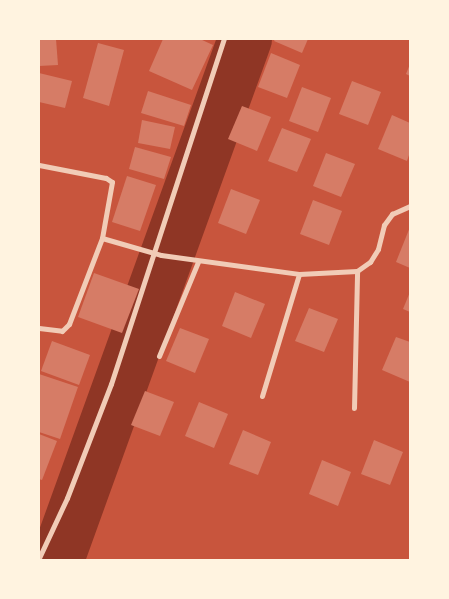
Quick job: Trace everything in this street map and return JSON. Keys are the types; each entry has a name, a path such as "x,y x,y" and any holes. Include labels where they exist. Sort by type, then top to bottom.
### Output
{"street":[{"path":"39,558 86,452 158,255 224,39"},
{"path":"39,165 106,178 112,182 102,238 69,324 62,331 39,328"},
{"path":"102,238 158,255 198,262 299,274 357,271 370,262 378,249 384,225 392,214 410,206"},
{"path":"159,356 198,262"},
{"path":"354,408 357,271"},
{"path":"262,396 299,274"}],"building":[{"path":"39,39 56,39 58,65 39,66"},
{"path":"163,39 200,39 213,45 192,90 149,71"},
{"path":"275,39 308,39 302,53 274,41"},
{"path":"98,43 124,50 109,106 83,98"},
{"path":"271,53 300,65 287,98 258,87"},
{"path":"410,64 410,76 406,74"},
{"path":"39,73 72,81 65,108 39,102"},
{"path":"352,81 381,92 368,125 339,114"},
{"path":"302,87 331,98 318,132 289,121"},
{"path":"148,91 191,105 184,126 141,113"},
{"path":"242,106 271,117 257,151 228,139"},
{"path":"392,115 410,123 410,152 407,161 378,149"},
{"path":"142,120 175,127 170,149 138,143"},
{"path":"282,128 311,139 297,172 268,161"},
{"path":"135,147 171,157 164,179 129,169"},
{"path":"326,153 355,164 341,197 313,186"},
{"path":"127,176 156,185 140,231 112,222"},
{"path":"231,189 260,200 246,234 218,223"},
{"path":"313,200 342,211 329,245 300,234"},
{"path":"410,227 410,268 396,262"},
{"path":"94,273 139,289 122,333 78,317"},
{"path":"235,292 265,304 251,338 222,326"},
{"path":"410,292 410,312 403,309"},
{"path":"309,308 338,319 324,352 295,341"},
{"path":"180,328 209,339 195,373 166,361"},
{"path":"396,337 410,342 410,382 382,370"},
{"path":"52,341 90,355 79,385 41,371"},
{"path":"39,374 78,387 60,439 39,432"},
{"path":"145,391 174,402 160,436 131,425"},
{"path":"199,402 228,414 214,448 185,436"},
{"path":"243,430 271,442 258,475 229,464"},
{"path":"39,434 57,441 42,480 39,479"},
{"path":"374,440 403,452 390,485 361,474"},
{"path":"322,460 351,472 338,506 309,494"}],"waterway":[{"path":"57,560 245,39"}]}
